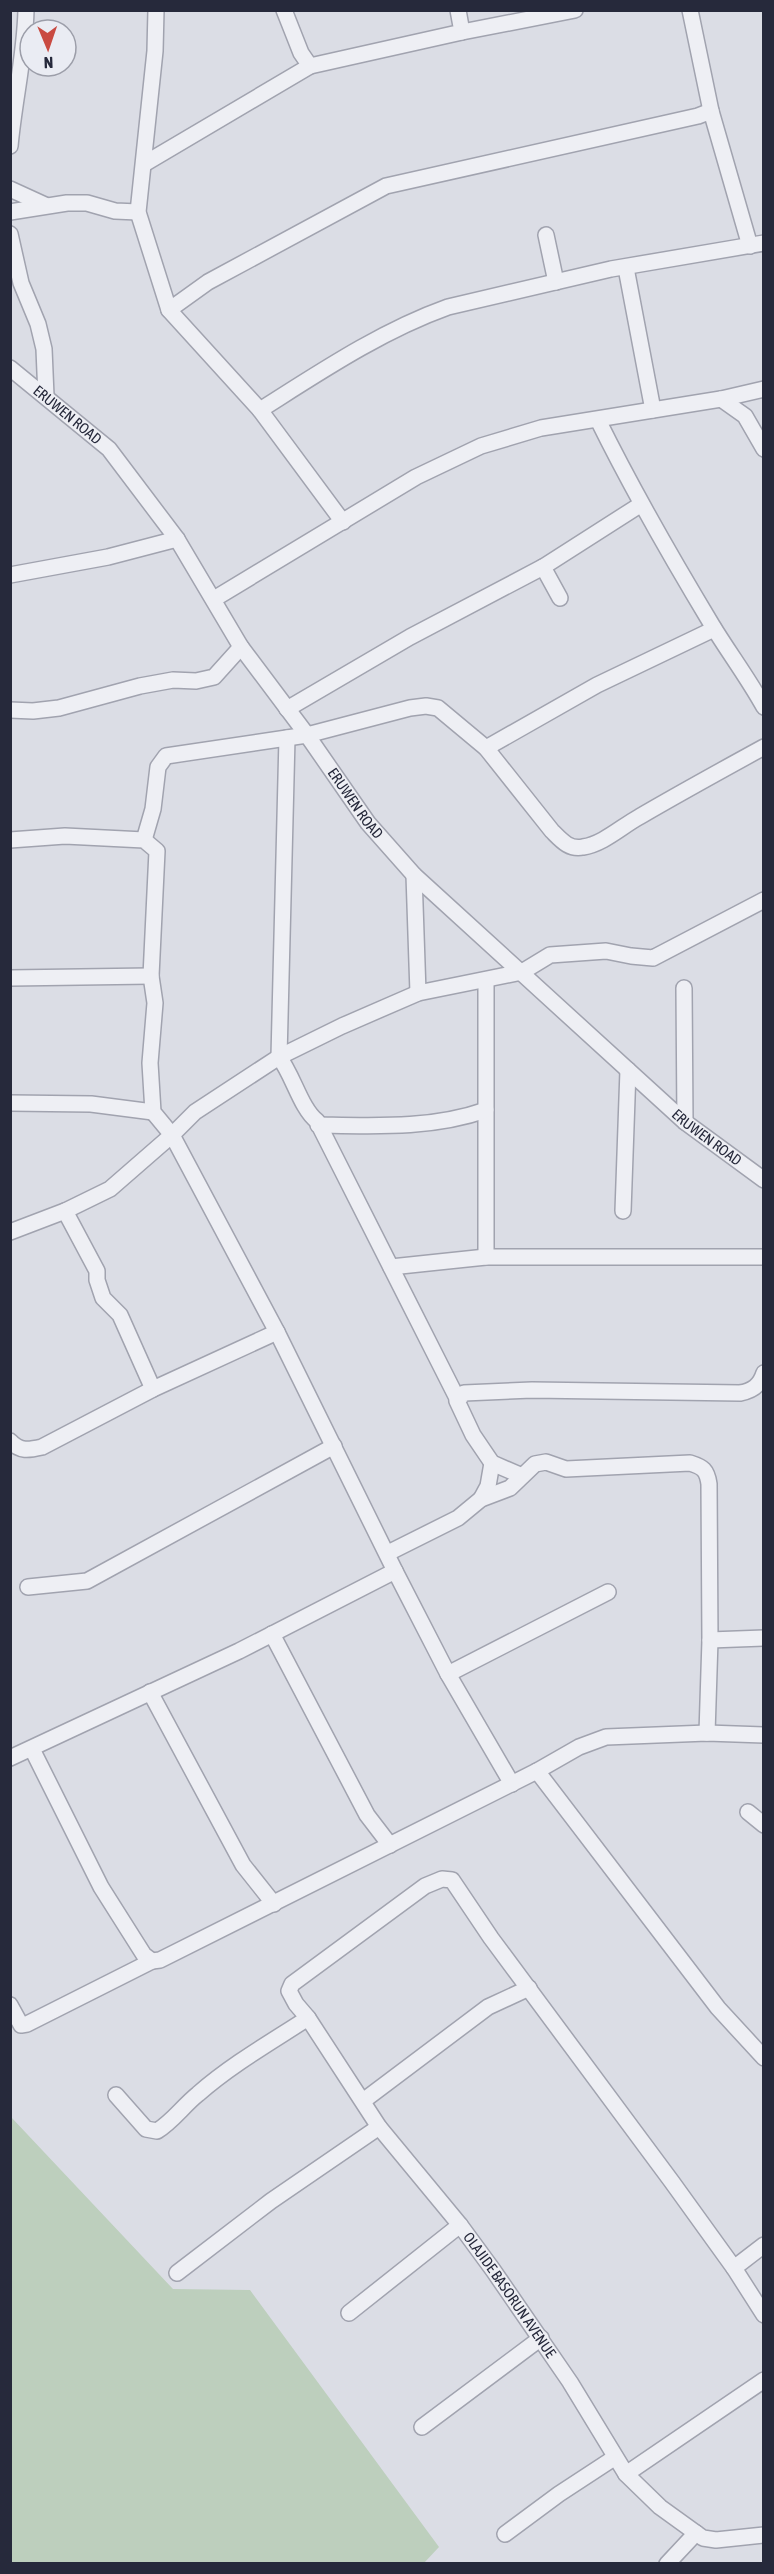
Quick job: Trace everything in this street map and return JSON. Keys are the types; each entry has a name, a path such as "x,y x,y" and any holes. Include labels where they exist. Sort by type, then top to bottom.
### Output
{"street":[{"path":"10,146 26,29 26,10"},
{"path":"156,10 155,51 138,212 169,310 260,410 343,522"},
{"path":"284,10 310,66"},
{"path":"458,10 462,32"},
{"path":"144,164 310,66 462,32 575,10"},
{"path":"260,410 326,368 425,315 448,307 556,282 757,244 711,111 690,10"},
{"path":"169,310 208,282 386,186 698,116 711,111"},
{"path":"10,189 45,205"},
{"path":"10,213 45,205 87,203 115,211 138,212"},
{"path":"10,234 21,283 38,324 44,349 46,396"},
{"path":"546,235 556,282"},
{"path":"626,268 653,410"},
{"name":"ERUWEN ROAD","path":"10,368 110,449 177,539 241,647 307,735 368,823 414,875 685,1122 764,1180"},
{"path":"214,599 416,477 482,446 541,428 721,399 761,390"},
{"path":"746,416 761,390"},
{"path":"721,399 746,416 764,449"},
{"path":"598,420 640,505 714,629 764,707"},
{"path":"287,710 410,637 543,567 640,505"},
{"path":"10,575 108,557 177,539"},
{"path":"543,567 560,597"},
{"path":"486,748 597,685 714,629"},
{"path":"10,710 33,711 59,708 140,686 173,680 196,681 214,677 241,647"},
{"path":"144,840 153,808 158,767 166,756 307,735 410,708 426,706 438,708 486,748 564,843 571,847 581,848 597,844 641,816 764,747"},
{"path":"287,738 279,1057 288,1068 310,1115 317,1121 458,1398 457,1401 472,1435 492,1463 522,1476"},
{"path":"10,840 65,836 144,840 157,851 152,976 155,1002 150,1064 153,1112 172,1136 277,1332 448,1674 512,1784"},
{"path":"414,875 418,993"},
{"path":"10,1232 110,1189 172,1136 195,1112 279,1057 418,993 522,972 550,955 606,951 653,958 764,900"},
{"path":"10,978 152,976"},
{"path":"486,980 486,1257"},
{"path":"684,988 685,1122"},
{"path":"623,1211 628,1070"},
{"path":"10,1103 92,1104 153,1112"},
{"path":"318,1125 378,1126 431,1123 459,1119 486,1110"},
{"path":"65,1210 97,1271 97,1280 103,1298 120,1315 153,1389"},
{"path":"391,1267 486,1257 764,1257"},
{"path":"10,1441 16,1448 26,1450 42,1447 153,1389 277,1332"},
{"path":"458,1398 464,1393 532,1390 740,1393 751,1391 761,1381 764,1373"},
{"path":"28,1587 87,1581 334,1446"},
{"path":"388,1553 458,1518 481,1500 510,1488 535,1464 546,1462 566,1468 690,1463 702,1466 708,1474 709,1484 710,1640 707,1733"},
{"path":"481,1500 488,1486 492,1463"},
{"path":"10,1758 272,1634 395,1571"},
{"path":"448,1674 608,1592"},
{"path":"272,1634 367,1815 390,1845"},
{"path":"710,1640 764,1638"},
{"path":"150,1692 243,1865 274,1904"},
{"path":"10,2006 21,2025 27,2024 152,1961 160,1960 274,1904 512,1784 579,1747 606,1737 707,1733 764,1734"},
{"path":"32,1749 101,1887 144,1955 152,1961"},
{"path":"537,1771 718,2008 763,2055"},
{"path":"748,1812 764,1825"},
{"name":"OLAJIDE BASORUN AVENUE","path":"529,1988 492,1938 460,1888 452,1880 442,1879 425,1886 292,1984 289,1991 379,2127 460,2225 541,2338 614,2458 627,2474 660,2507 704,2538 716,2540 764,2535"},
{"path":"363,2101 488,2007 529,1988 734,2268 764,2315"},
{"path":"116,2095 146,2129 157,2131 197,2094 241,2061 308,2019"},
{"path":"177,2273 271,2201 379,2127"},
{"path":"349,2313 460,2225"},
{"path":"734,2268 764,2245"},
{"path":"422,2427 541,2338"},
{"path":"627,2474 764,2380"},
{"path":"505,2534 614,2458"},
{"path":"667,2564 696,2533"}],"green space":[{"path":"11,2117 173,2289 250,2290 439,2547 424,2563 11,2563"}]}
